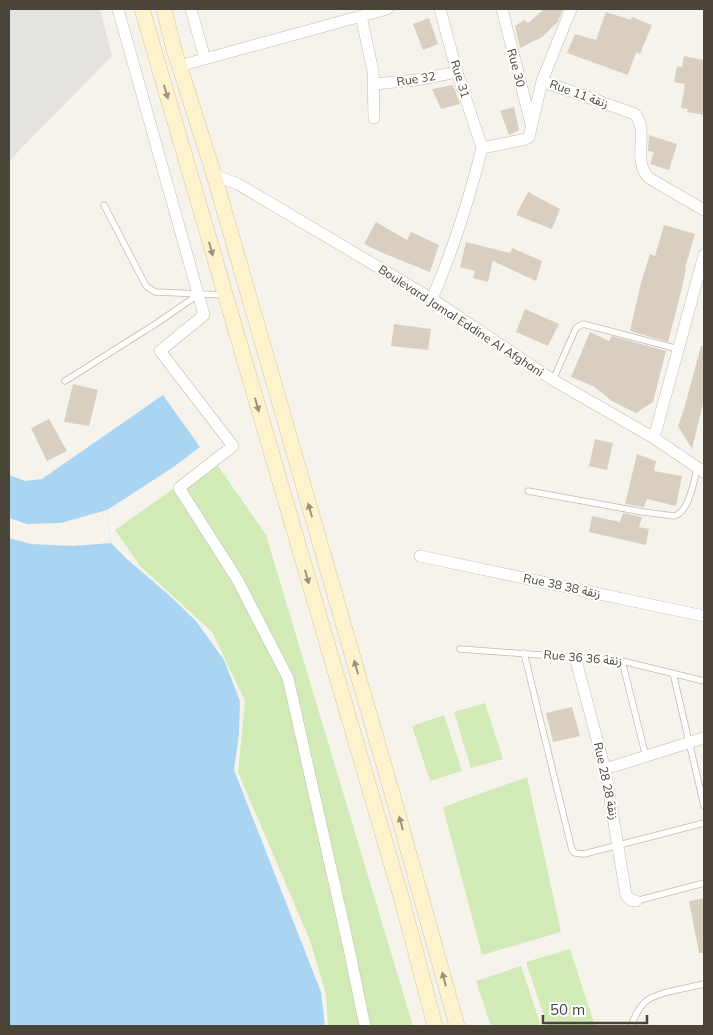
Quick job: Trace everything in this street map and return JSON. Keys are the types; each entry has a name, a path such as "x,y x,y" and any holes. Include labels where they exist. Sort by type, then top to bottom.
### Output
{"main road":[{"path":"142,9 402,900 435,1026"},
{"path":"164,9 179,66 214,175 457,1026"}],"street":[{"path":"118,9 204,315 160,351 233,446 178,488 237,578 288,678 365,1026"},
{"path":"190,9 205,59"},
{"path":"179,66 387,9"},
{"name":"Rue 31","path":"440,9 457,72 482,148"},
{"name":"Rue 30","path":"502,9 532,126"},
{"path":"432,299 471,194 482,148 527,138 532,126 542,81 571,9"},
{"path":"361,16 374,71 374,118"},
{"name":"Rue 32","path":"374,84 416,80 457,72"},
{"name":"Rue 11 زنقة","path":"542,81 634,114 640,123 641,166 645,174 704,210"},
{"name":"Boulevard Jamal Eddine Al Afghani","path":"214,175 246,188 432,299 553,380 654,438 701,469"},
{"path":"654,438 704,255"},
{"name":"Rue 38 زنقة 38","path":"420,556 704,616"},
{"name":"Rue 28 زنقة 28","path":"575,657 605,769 626,895 631,900 636,901"},
{"path":"605,769 704,738"}],"lane":[{"path":"104,205 146,286 154,292 225,295"},
{"path":"65,381 157,323 198,294"},
{"path":"553,380 573,333 576,328 584,324 678,349"},
{"path":"528,491 674,516 679,515 685,508 701,469"},
{"name":"Rue 36 زنقة 36","path":"460,649 622,661 704,680"},
{"path":"524,653 572,850 576,853 584,854 704,823"},
{"path":"622,661 646,757"},
{"path":"673,673 704,806"},
{"path":"636,901 704,884"},
{"path":"631,1026 640,1008 654,996 704,984"}],"green space":[{"path":"214,460 266,535 413,1026 328,1026 326,995 311,943 238,772 245,701 212,632 140,566 115,530"},
{"path":"485,703 503,759 471,768 454,712"},
{"path":"444,715 462,771 430,781 412,726"},
{"path":"527,777 561,932 482,955 443,807"},
{"path":"570,949 595,1026 547,1026 526,962"},
{"path":"521,966 541,1026 491,1026 476,981"}],"shaded area":[{"path":"9,9 100,9 112,56 9,161"}],"water":[{"path":"163,395 200,447 172,468 107,510 111,543 196,621 224,660 240,701 239,734 234,770 321,992 325,1026 9,1026 9,475 25,481 42,479"}],"pier":[{"path":"107,510 111,543 73,546 31,544 9,538 9,518 27,524 61,523"}],"building":[{"path":"544,9 563,9 558,22 542,37 520,48 515,26 524,20 528,23"},
{"path":"606,12 631,20 632,17 652,25 640,54 636,52 628,75 567,53 575,34 596,40"},
{"path":"429,18 438,44 423,50 413,24"},
{"path":"684,56 704,60 704,115 687,112 688,109 681,108 685,84 674,82 677,66 682,67"},
{"path":"453,85 460,104 441,109 432,89"},
{"path":"514,107 519,130 509,135 500,111"},
{"path":"649,135 677,144 669,170 650,164 654,152 648,151"},
{"path":"528,192 560,209 552,229 516,215"},
{"path":"376,222 407,240 411,232 439,245 430,272 364,244"},
{"path":"664,225 695,234 668,342 630,331 650,254 655,256"},
{"path":"466,242 510,253 512,248 542,261 536,281 493,261 488,282 473,278 475,271 460,267"},
{"path":"525,309 559,324 548,346 516,332"},
{"path":"394,324 431,329 428,350 391,346"},
{"path":"590,332 609,341 612,336 666,351 653,402 636,413 612,401 593,386 571,377"},
{"path":"701,346 704,346 704,399 692,449 678,426"},
{"path":"73,384 98,390 89,426 64,422"},
{"path":"49,419 67,451 47,461 31,428"},
{"path":"595,439 613,443 607,470 589,466"},
{"path":"637,454 656,461 654,471 682,476 676,506 647,499 644,507 625,504"},
{"path":"623,513 642,517 639,527 649,529 646,545 589,532 592,516 620,522"},
{"path":"572,707 580,736 553,742 546,713"},
{"path":"704,898 704,953 699,953 689,901"}]}
